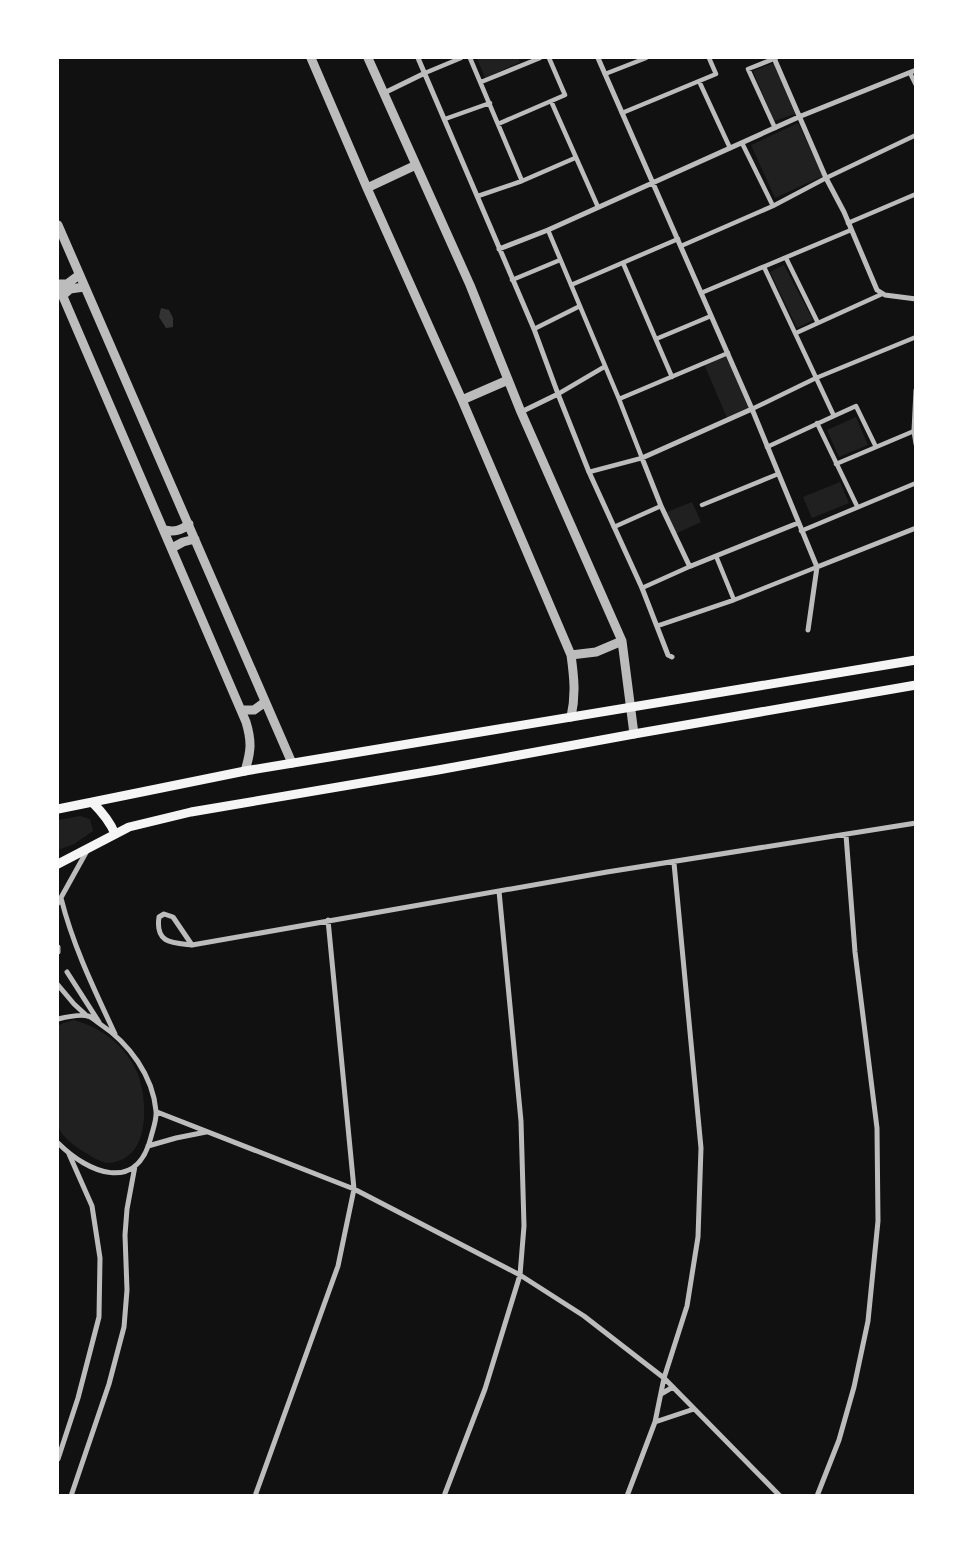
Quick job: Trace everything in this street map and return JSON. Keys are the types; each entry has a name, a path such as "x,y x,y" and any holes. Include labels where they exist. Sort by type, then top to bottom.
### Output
{"main road":[{"path":"58,809 245,771 916,660"},
{"path":"58,864 129,827 191,812 438,770 916,684"},
{"path":"92,802 111,823 115,834"}],"street":[{"path":"311,58 462,400 571,655 575,683 571,717"},
{"path":"368,58 470,285 508,380 622,642 634,734"},
{"path":"418,58 534,329 589,472 642,588 668,655 672,657"},
{"path":"384,93 461,58"},
{"path":"470,58 522,181"},
{"path":"523,58 526,64"},
{"path":"481,82 540,58"},
{"path":"498,124 565,95 550,58"},
{"path":"598,58 752,408 817,567 808,630"},
{"path":"605,74 646,58"},
{"path":"622,113 716,74 709,58"},
{"path":"775,128 748,69 775,58 826,178 877,290 882,294 916,299"},
{"path":"499,249 548,230 801,116 913,71 916,85"},
{"path":"699,81 730,148"},
{"path":"551,101 598,207"},
{"path":"445,119 490,103"},
{"path":"681,246 773,206 826,178 916,136"},
{"path":"742,143 773,206"},
{"path":"478,196 522,181 576,158"},
{"path":"367,188 416,165"},
{"path":"848,223 916,194"},
{"path":"58,225 292,763"},
{"path":"548,230 619,399 661,506 687,564 691,566"},
{"path":"701,293 851,230"},
{"path":"571,285 678,239"},
{"path":"786,258 818,323"},
{"path":"512,280 560,260"},
{"path":"623,263 672,377"},
{"path":"764,267 834,416"},
{"path":"79,275 67,284 58,285 241,710 251,739 245,771"},
{"path":"62,296 70,289 84,287"},
{"path":"796,333 882,294"},
{"path":"534,329 580,306"},
{"path":"656,339 711,316"},
{"path":"589,472 642,458 816,378 916,337"},
{"path":"619,399 728,353"},
{"path":"522,412 558,394 604,367"},
{"path":"462,400 508,380"},
{"path":"916,390 914,431 916,444"},
{"path":"767,447 856,406 876,447"},
{"path":"817,423 857,506"},
{"path":"836,464 914,431"},
{"path":"702,505 778,474"},
{"path":"801,531 916,482"},
{"path":"614,526 661,506"},
{"path":"642,588 798,523"},
{"path":"164,530 181,530 188,524"},
{"path":"657,626 734,600 916,528"},
{"path":"172,548 183,542 195,539"},
{"path":"716,556 734,600"},
{"path":"571,655 596,652 622,642"},
{"path":"241,710 254,710 265,702"},
{"path":"192,944 173,917 164,914 159,917 158,923 162,938 168,942 192,944 499,891 916,823"},
{"path":"817,1496 839,1440 854,1387 868,1321 878,1221 877,1128 855,952 846,835"},
{"path":"58,903 88,849"},
{"path":"627,1496 655,1422 664,1378 687,1306 698,1237 701,1148 674,863"},
{"path":"444,1496 485,1389 520,1275 524,1226 521,1121 499,891"},
{"path":"61,898 78,955 115,1034 140,1064 157,1112 148,1146 135,1166 127,1208 125,1235 127,1290 124,1327 108,1384 71,1496"},
{"path":"255,1496 338,1266 354,1189 328,920"},
{"path":"66,972 101,1025"},
{"path":"58,985 74,1004 115,1034"},
{"path":"58,1019 88,1016"},
{"path":"157,1112 354,1189 520,1275 584,1316 664,1378 780,1496"},
{"path":"148,1146 207,1132"},
{"path":"58,1144 69,1154 92,1168 105,1173 120,1173 135,1166"},
{"path":"58,1459 78,1398 99,1317 100,1258 92,1206 69,1154"},
{"path":"661,1394 673,1387"},
{"path":"655,1422 694,1409"}],"shaded area":[{"path":"477,58 518,58 520,62 485,78"},
{"path":"774,63 795,114 774,121 753,71"},
{"path":"798,123 823,176 775,198 751,145"},
{"path":"784,265 813,320 797,328 770,272"},
{"path":"161,308 169,310 173,318 173,327 166,328 159,317"},
{"path":"728,353 752,409 728,420 704,364"},
{"path":"856,417 868,445 839,457 827,430"},
{"path":"840,482 849,503 812,518 803,497"},
{"path":"692,502 701,522 675,534 667,512"},
{"path":"80,816 90,819 93,831 74,844 58,850 58,820"},
{"path":"74,1020 94,1027 112,1039 132,1063 140,1082 144,1107 142,1132 132,1153 116,1162 110,1163 96,1159 72,1144 59,1129 57,1115 58,1026"}]}
